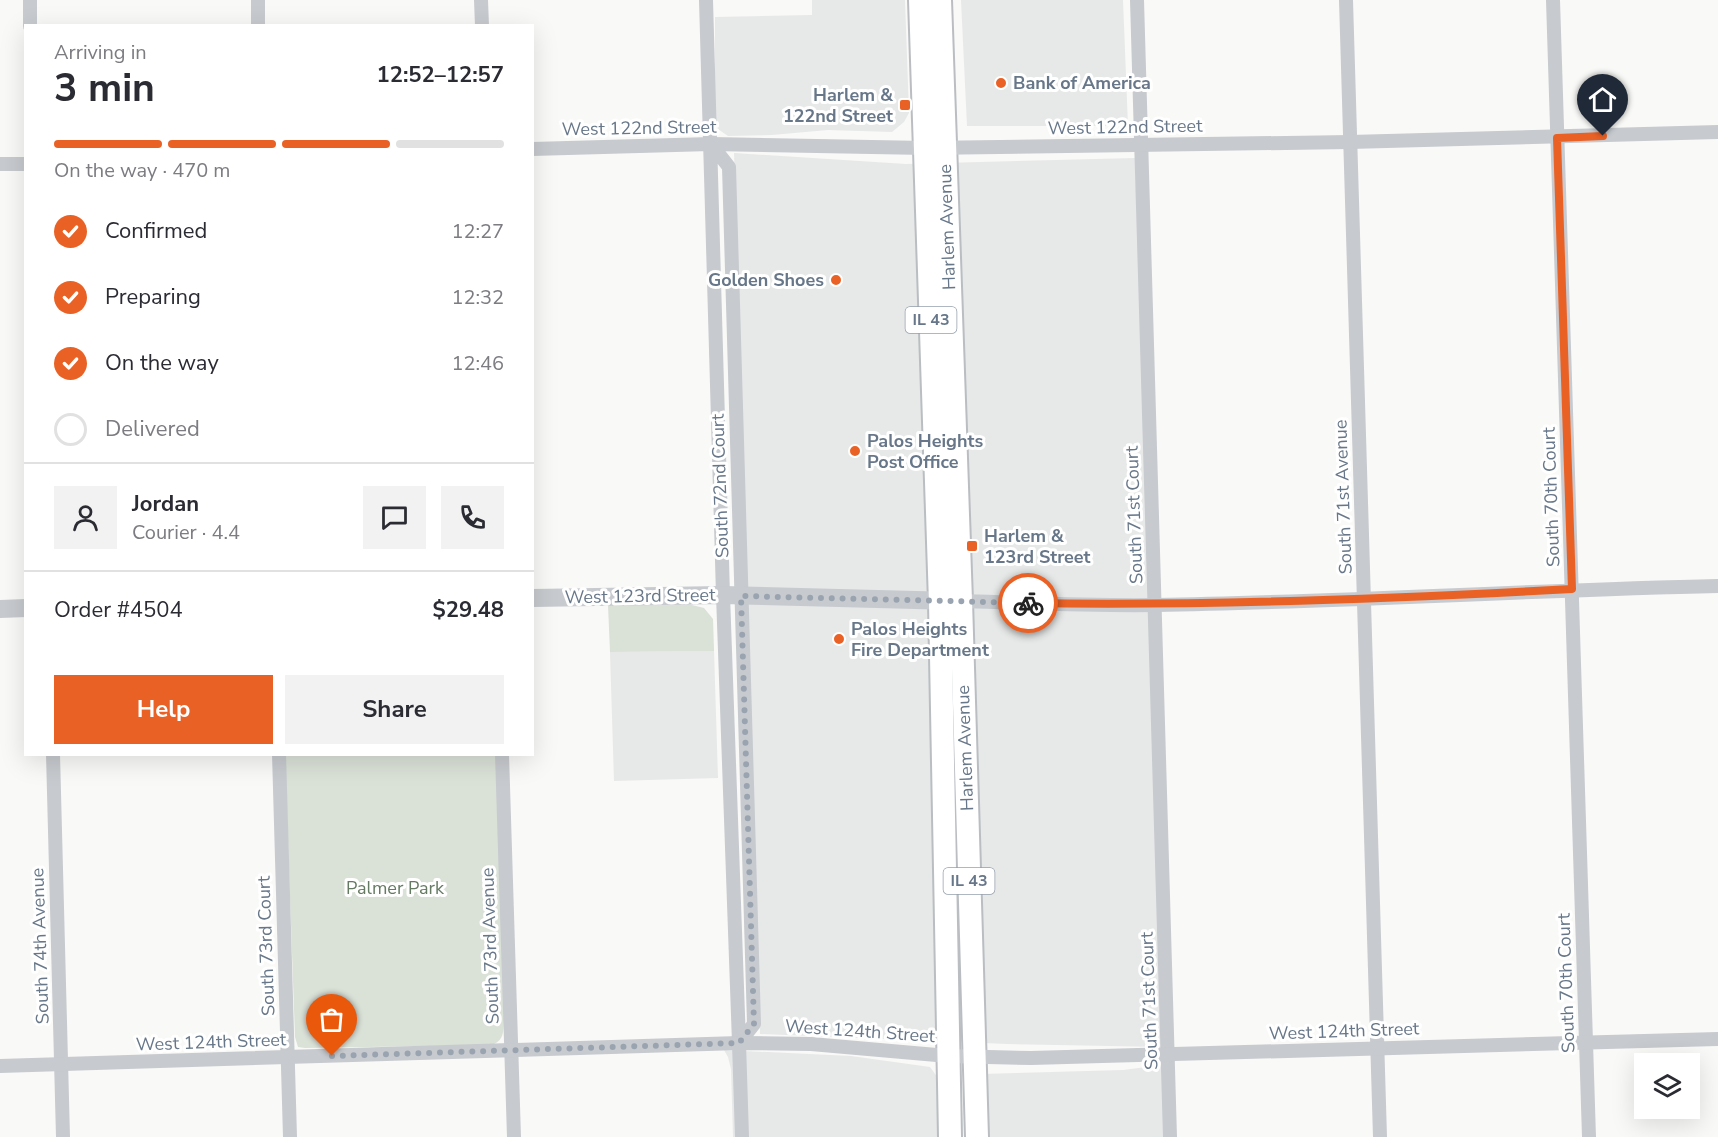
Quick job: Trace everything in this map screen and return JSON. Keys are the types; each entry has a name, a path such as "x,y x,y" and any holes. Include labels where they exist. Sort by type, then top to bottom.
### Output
{"main road":[{"name":"Harlem Avenue","path":"920,0 935,148"},
{"name":"Harlem Avenue","path":"940,0 935,148 950,601 975,1057 977,1137"},
{"name":"Harlem Avenue","path":"950,601 948,1056 950,1137"}],"street":[{"path":"30,0 30,24"},
{"path":"258,0 258,24"},
{"path":"481,0 482,24"},
{"name":"South 72nd Court","path":"706,0 732,595 746,739 754,1024 739,1043"},
{"name":"South 71st Court","path":"1137,0 1170,1137"},
{"name":"South 71st Avenue","path":"1346,0 1380,1137"},
{"name":"South 70th Court","path":"1553,0 1589,1137"},
{"name":"West 122nd Street","path":"534,149 711,144 935,148 1557,138 1718,132"},
{"path":"0,164 24,164"},
{"name":"West 123rd Street","path":"534,598 732,595 1154,605 1364,599 1572,589 1718,586"},
{"name":"South 72nd Court","path":"732,595 728,740 742,1137"},
{"path":"0,609 24,608"},
{"path":"728,740 746,739"},
{"name":"South 74th Avenue","path":"53,756 63,1137"},
{"name":"South 73rd Court","path":"279,756 290,1137"},
{"name":"South 73rd Avenue","path":"502,756 514,1137"},
{"name":"West 124th Street","path":"0,1066 739,1043 847,1046 948,1056 1031,1058 1718,1039"}],"shaded area":[{"path":"812,0 905,0 909,113 904,122 892,132 828,130 728,136 715,127 715,17 812,15"},
{"path":"961,0 1123,0 1128,126 967,126"},
{"path":"734,153 906,164 1135,158 1163,1047 1007,1044 760,1034"},
{"path":"714,651 718,778 614,781 610,652"},
{"path":"724,1050 851,1056 930,1067 938,1078 939,1137 733,1137 731,1069"},
{"path":"1162,1065 1164,1137 985,1137 982,1074 1123,1070"}],"green space":[{"path":"684,603 704,608 713,619 714,651 610,652 608,605"},
{"name":"Palmer Park","path":"285,756 496,756 504,1021 499,1041 492,1045 305,1048 298,1047 295,1037"}],"way so far":[{"path":"332,1056 739,1043 754,1024 741,596 1028,603"}],"place":[{"name":"Bank of America","path":"1001,83"},
{"name":"Harlem & 122nd Street","path":"905,105"},
{"name":"Golden Shoes","path":"836,280"},
{"name":"Palos Heights Post Office","path":"855,451"},
{"name":"Harlem & 123rd Street","path":"972,546"},
{"name":"Palos Heights Fire Department","path":"839,639"}],"route":[{"path":"1028,603 1154,605 1364,599 1572,589 1557,138 1603,136"}]}
